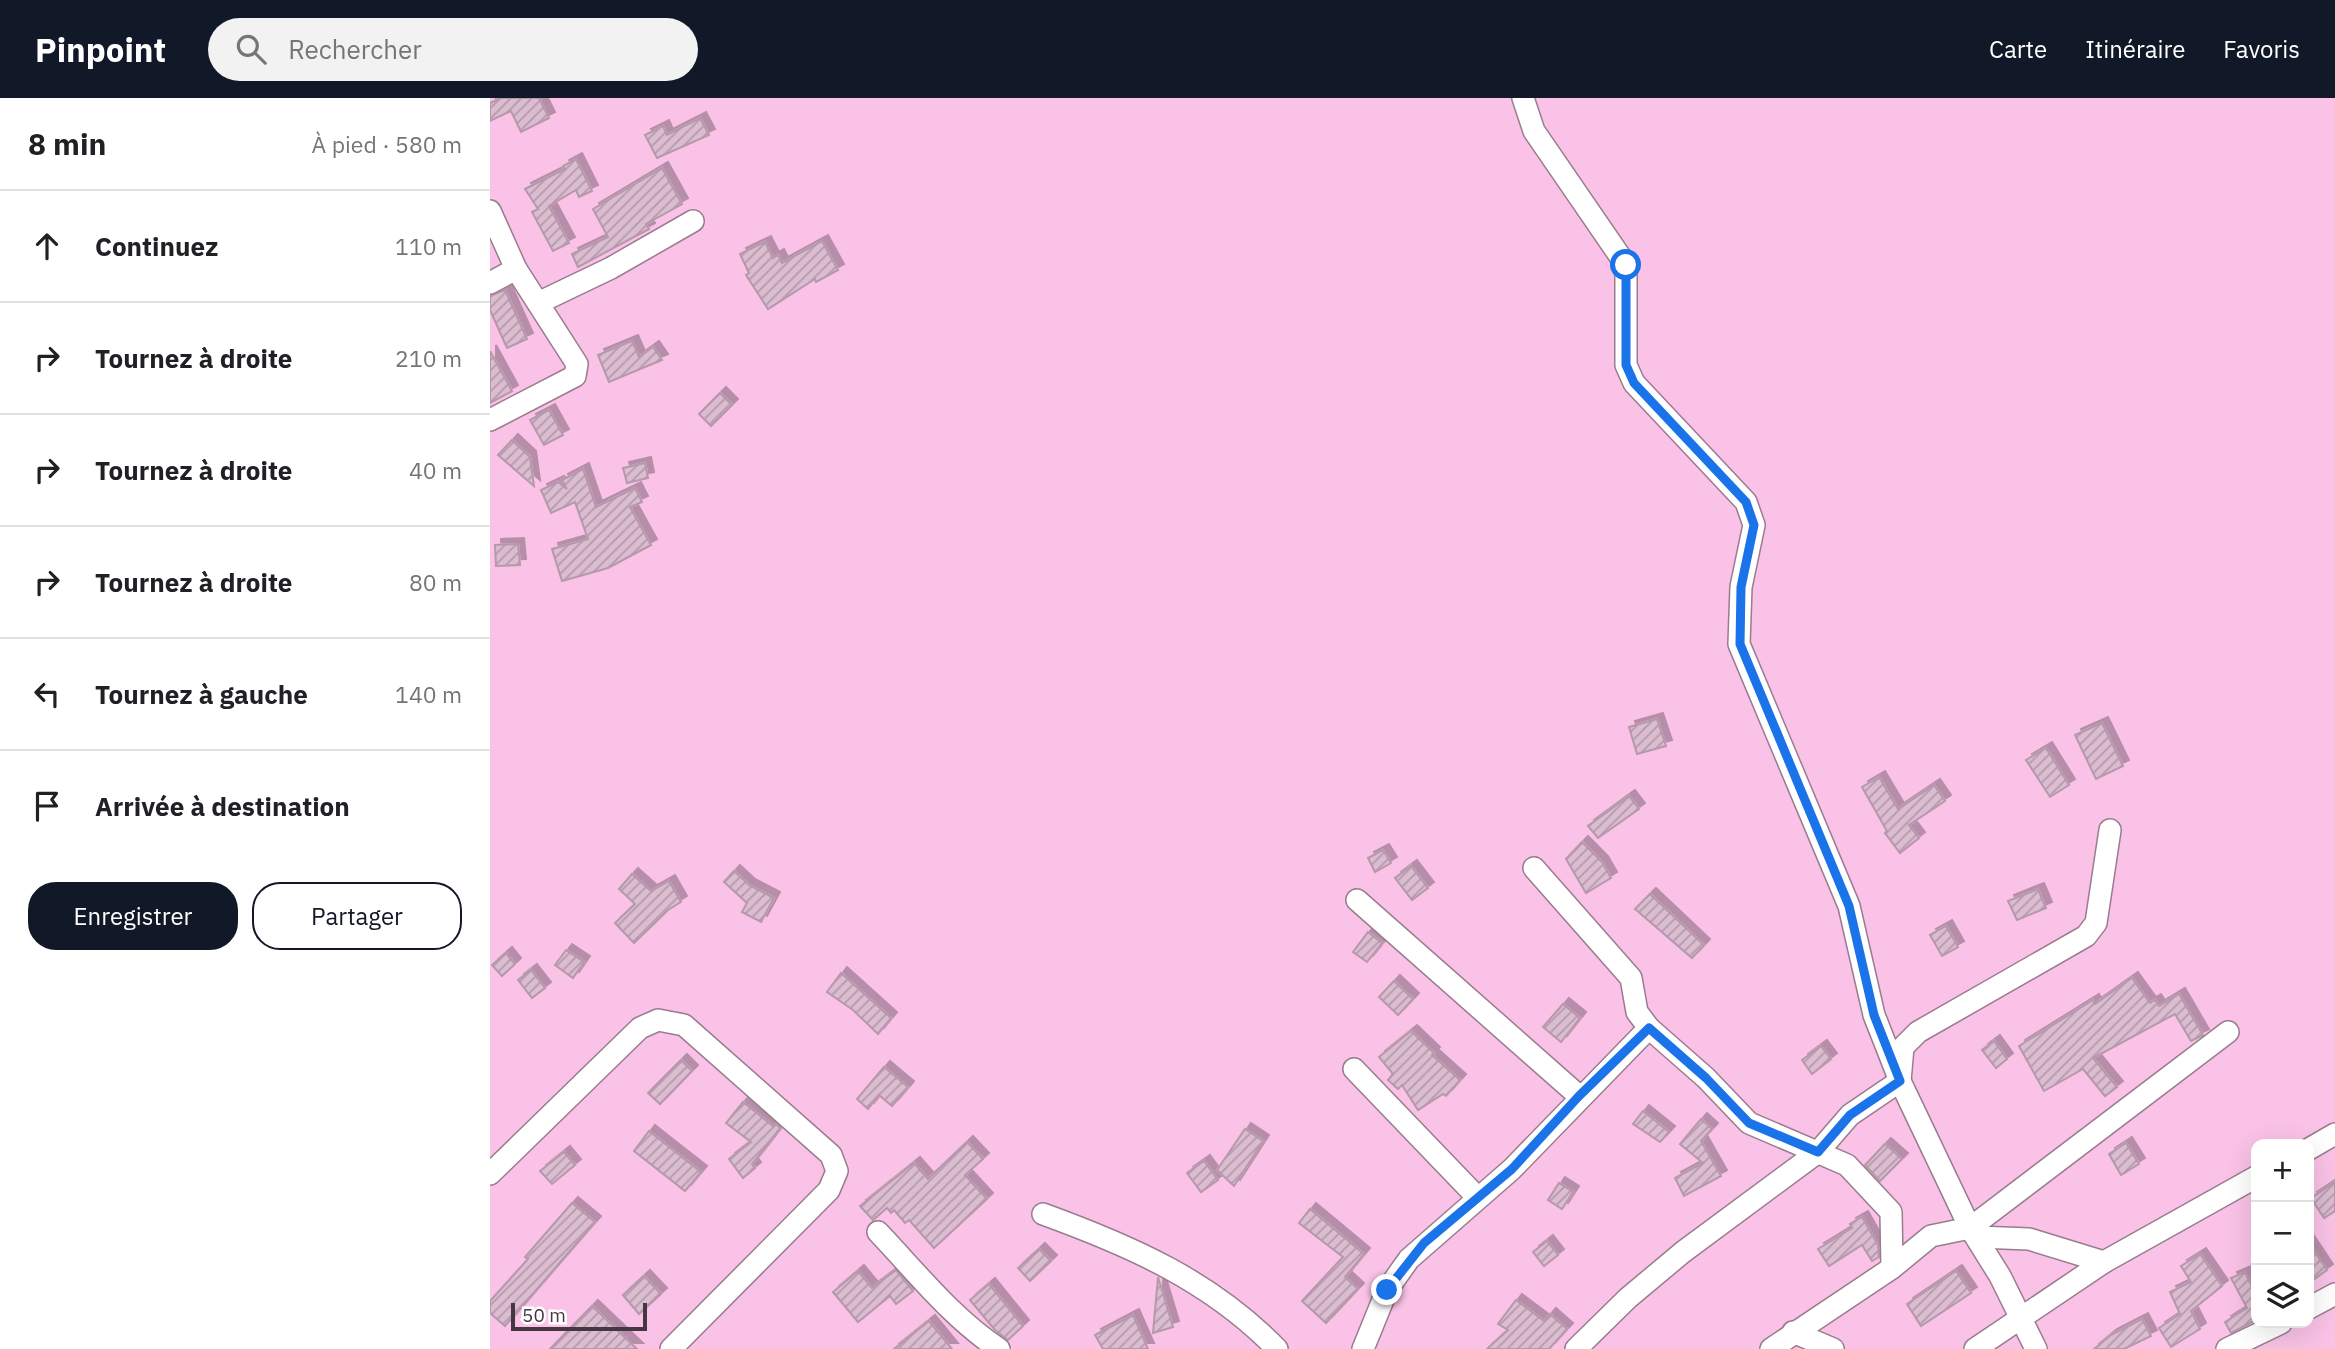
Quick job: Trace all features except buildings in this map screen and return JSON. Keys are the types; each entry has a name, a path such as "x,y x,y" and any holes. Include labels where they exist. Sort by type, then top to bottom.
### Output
{"street":[{"path":"1523,98 1534,131 1626,265 1626,365 1634,383 1746,502 1754,525 1741,587 1740,644 1849,906 1874,1015 1900,1081 1974,1233 2022,1316 2036,1349"},
{"path":"490,211 516,270 577,364 575,376 490,420"},
{"path":"538,303 611,268 693,221"},
{"path":"490,283 516,270"},
{"path":"1900,1081 1903,1047 1918,1032 2086,936 2096,923 2110,830"},
{"path":"1534,868 1631,978 1637,1012 1649,1028 1706,1078 1749,1123 1847,1165 1891,1212 1892,1268"},
{"path":"1357,900 1579,1096"},
{"path":"490,1174 640,1028 658,1020 684,1025 831,1155 837,1171 829,1190 671,1349"},
{"path":"1363,1349 1387,1290 1409,1259 1512,1169 1579,1096 1649,1028"},
{"path":"1974,1233 2228,1032"},
{"path":"1354,1069 1477,1197"},
{"path":"1576,1349 1628,1298 1683,1252 1818,1152 1850,1115 1900,1081"},
{"path":"2314,1146 2335,1134"},
{"path":"1975,1349 2104,1262 2251,1180"},
{"path":"1043,1214 1107,1237 1186,1276 1248,1319 1277,1349"},
{"path":"878,1232 951,1310 976,1334 999,1349"},
{"path":"1772,1349 1793,1332 1892,1268 1931,1236 1974,1233 2029,1240 2104,1262"},
{"path":"2314,1305 2335,1294"},
{"path":"2227,1349 2271,1328"},
{"path":"1793,1332 1833,1349"}],"shaded area":[{"path":"490,98 2335,98 2335,1349 490,1349"}],"route":[{"path":"1387,1290 1424,1243 1512,1169 1607,1067 1649,1028 1706,1078 1749,1123 1818,1152 1850,1115 1900,1081 1874,1015 1849,906 1740,644 1741,587 1754,525 1746,502 1731,484 1634,383 1626,365 1626,265"}]}
